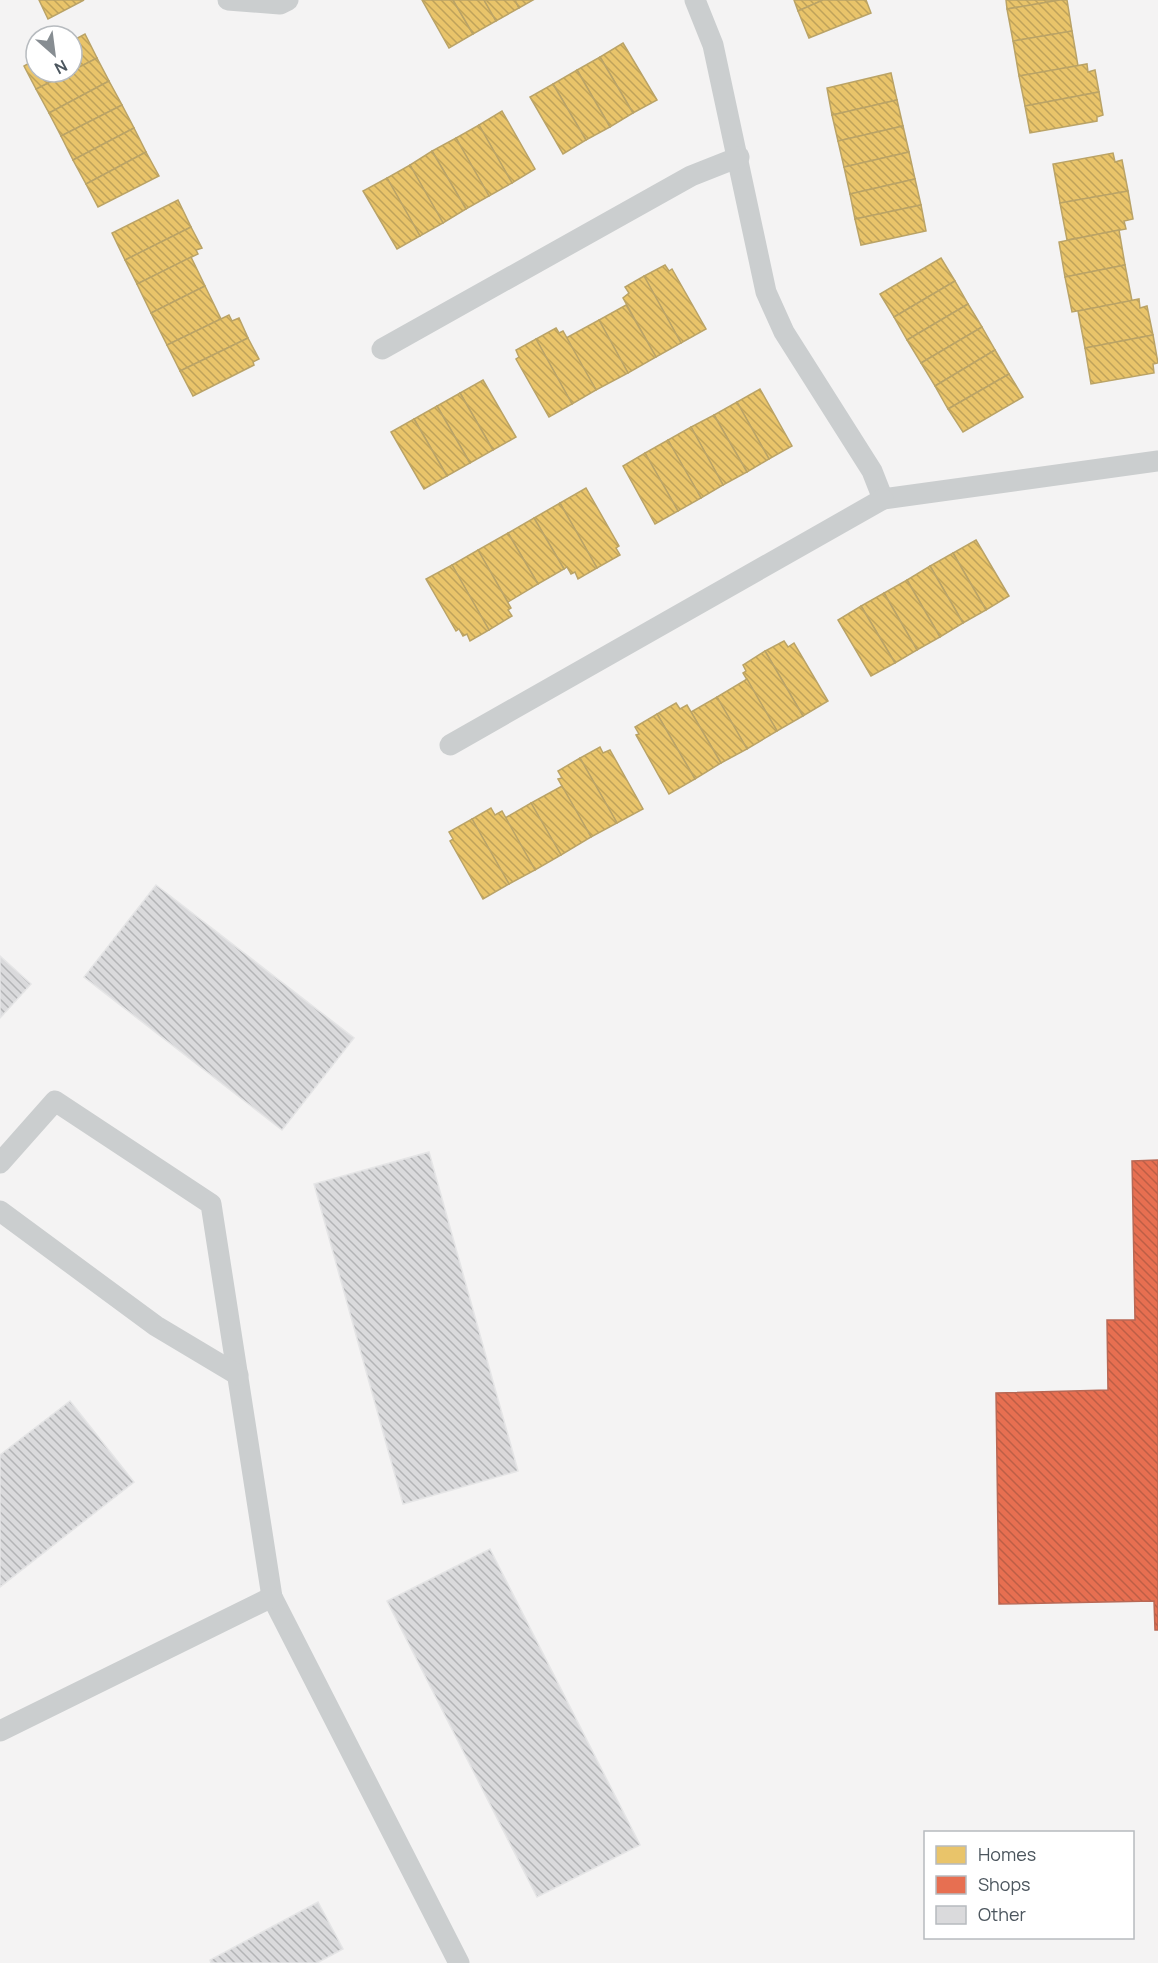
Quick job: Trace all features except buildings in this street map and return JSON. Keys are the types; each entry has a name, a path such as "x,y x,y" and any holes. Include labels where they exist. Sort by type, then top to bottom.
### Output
{"lane":[{"path":"228,0 280,4 288,0"},
{"path":"695,0 713,45 739,157 766,292 784,332 872,471 883,499"},
{"path":"382,349 692,177 739,157"},
{"path":"450,745 883,499 1158,461"},
{"path":"0,1163 55,1101 211,1204 273,1597 459,1963"},
{"path":"0,1211 156,1326 238,1375"},
{"path":"0,1731 273,1597"}]}
